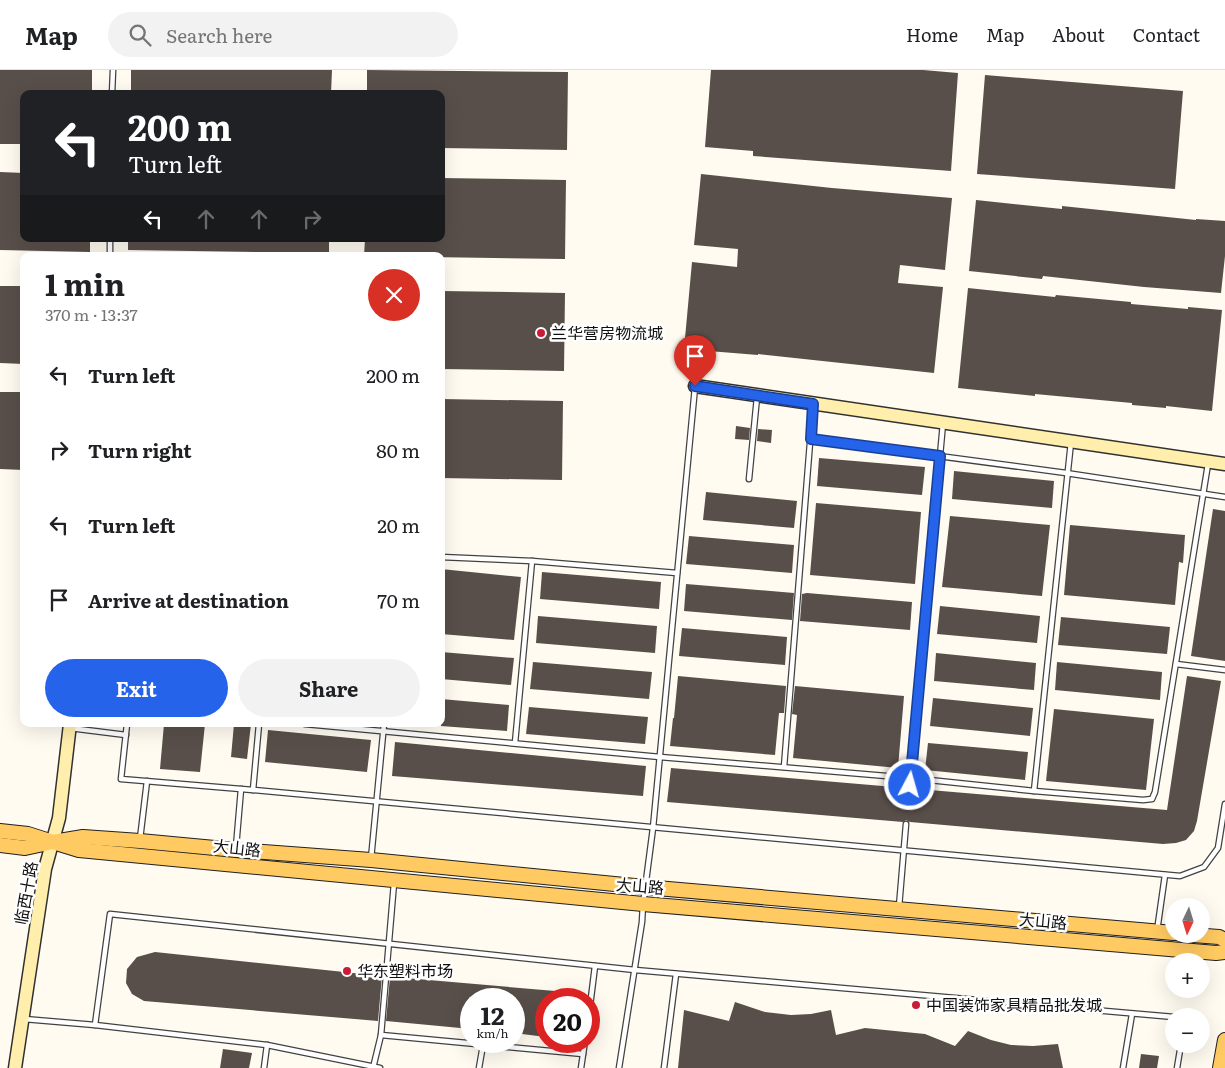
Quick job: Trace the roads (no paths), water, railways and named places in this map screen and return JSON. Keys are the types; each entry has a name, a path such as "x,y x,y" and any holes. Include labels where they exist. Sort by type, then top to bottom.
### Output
{"main road":[{"name":"大山路","path":"0,831 28,834 79,850 643,904 1216,953 1225,952"},
{"name":"大山路","path":"0,845 25,848 83,837 140,841 371,860 1165,932"},
{"path":"1210,936 1225,940"},
{"path":"1220,1068 1225,1040"}],"street":[{"path":"695,386 1225,464"},
{"name":"临西十路","path":"15,1068 45,869 59,818 69,727"}],"lane":[{"path":"112,90 113,70"},
{"path":"619,1068 642,922 653,828 695,386"},
{"path":"750,479 757,396"},
{"path":"784,767 813,404"},
{"path":"910,785 943,423"},
{"path":"811,439 1066,473 1225,497"},
{"path":"1034,791 1066,473 1071,442"},
{"path":"338,727 910,778 1034,791 1143,800 1152,799 1155,792 1208,462"},
{"path":"445,557 532,561 677,573"},
{"path":"515,743 532,561"},
{"path":"1176,664 1225,670"},
{"path":"75,727 126,735"},
{"path":"127,727 121,779 1164,875 1180,876 1204,867 1218,848 1225,804"},
{"path":"253,790 259,727"},
{"path":"371,860 384,727"},
{"path":"140,841 147,781"},
{"path":"236,850 241,789"},
{"path":"899,908 906,824"},
{"path":"1157,932 1164,875"},
{"path":"374,1067 381,1035 394,881"},
{"path":"94,1025 110,914 676,974 1165,1016"},
{"path":"592,988 595,966"},
{"path":"664,1068 676,974"},
{"path":"1123,1068 1132,1014"},
{"path":"22,1018 267,1045 380,1068"},
{"path":"381,1035 460,1043"},
{"path":"264,1068 267,1045"},
{"path":"525,1049 583,1054 581,1068"},
{"path":"479,1068 482,1053"},
{"path":"1177,1068 1180,1053"}],"place":[{"name":"兰华营房物流城","path":"541,333"},
{"name":"华东塑料市场","path":"347,971"},
{"name":"中国装饰家具精品批发城","path":"916,1005"}]}
